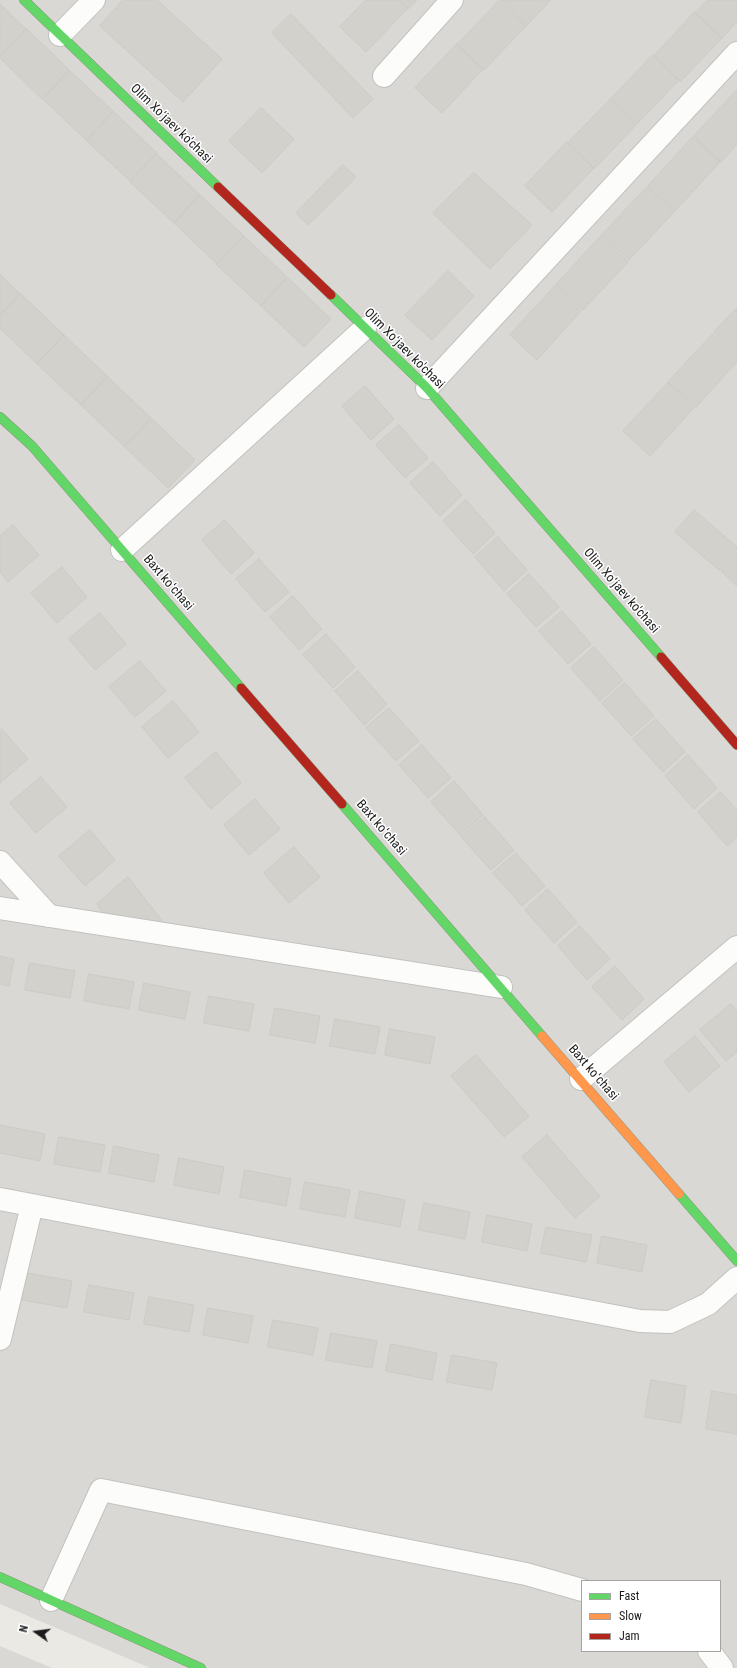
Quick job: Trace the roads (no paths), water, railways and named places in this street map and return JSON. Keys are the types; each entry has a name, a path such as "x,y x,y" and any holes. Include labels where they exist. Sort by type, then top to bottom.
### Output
{"main road":[{"name":"Olim Xoʻjaev ko'chasi","path":"24,0 427,388 737,745"},
{"name":"Baxt koʻchasi","path":"0,417 32,446 737,1260"},
{"path":"0,1577 200,1668"}],"street":[{"path":"60,35 94,0"},
{"path":"384,76 452,0"},
{"path":"427,388 737,53"},
{"path":"122,550 365,328"},
{"path":"0,862 49,916"},
{"path":"0,908 501,987"},
{"path":"581,1079 737,947"},
{"path":"0,1199 640,1321 670,1322 708,1304 737,1278"},
{"path":"0,1339 32,1206"},
{"path":"51,1600 101,1490 518,1573 581,1590"},
{"path":"710,1652 722,1668"}]}
